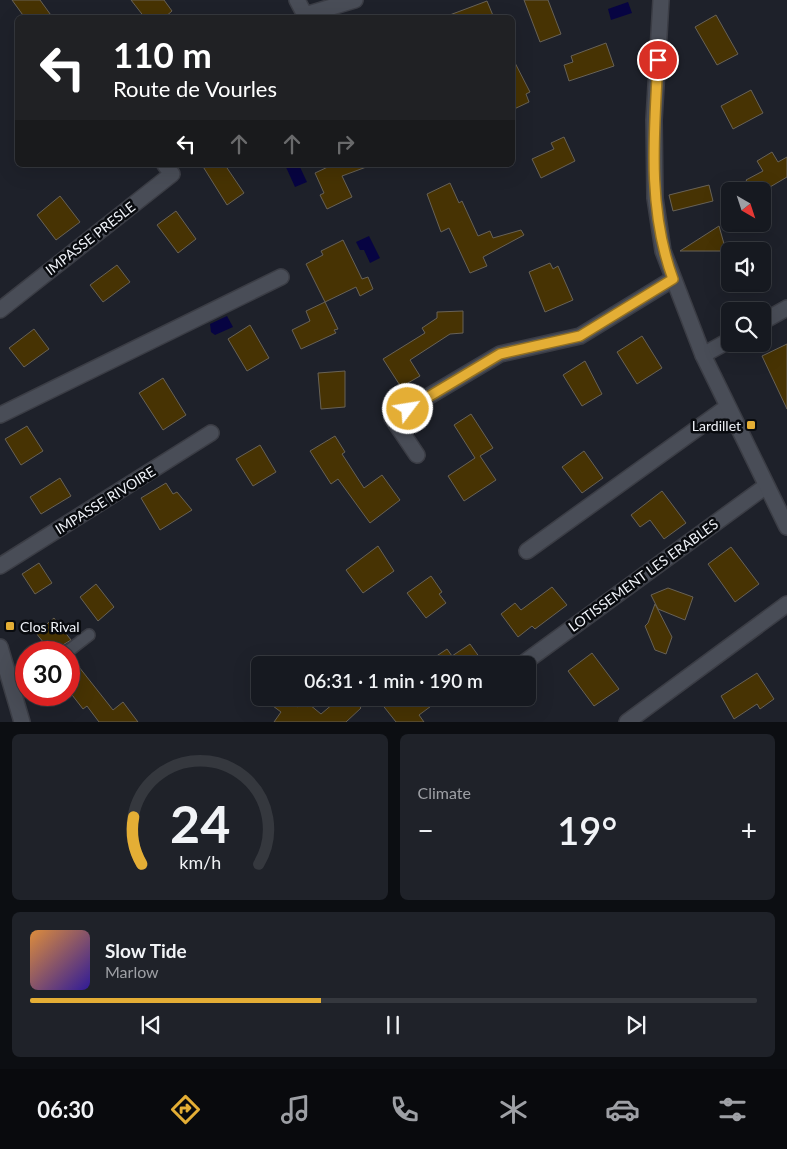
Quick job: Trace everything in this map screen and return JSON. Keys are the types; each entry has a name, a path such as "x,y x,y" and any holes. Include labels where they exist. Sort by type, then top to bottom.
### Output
{"street":[{"path":"297,0 305,15"},
{"path":"309,15 355,0"},
{"path":"661,0 654,120 655,198 663,251 703,355 787,527"},
{"name":"IMPASSE PRESLE","path":"0,310 172,174 167,167"},
{"path":"0,415 281,277"},
{"path":"417,455 392,418 500,354 580,336 673,279"},
{"path":"771,317 787,308"},
{"path":"703,355 721,345"},
{"path":"528,551 728,407"},
{"name":"IMPASSE RIVOIRE","path":"0,566 210,434"},
{"name":"LOTISSEMENT LES ERABLES","path":"533,656 766,486"},
{"path":"627,722 787,604"},
{"path":"0,646 22,722"}],"lane":[{"path":"80,642 89,635"}],"shaded area":[{"path":"628,2 632,13 611,20 608,9"},
{"path":"286,167 300,167 307,182 295,187"},
{"path":"369,236 380,258 370,263 364,250 360,250 356,242"},
{"path":"227,316 233,327 215,335 211,332 210,324"}],"building":[{"path":"12,0 40,0 51,15 23,15"},
{"path":"131,0 164,0 172,11 167,15 143,15"},
{"path":"524,0 548,0 561,34 540,42"},
{"path":"487,1 493,15 450,15"},
{"path":"716,15 738,54 717,65 695,27"},
{"path":"606,43 614,66 569,81 564,65 573,62 571,56"},
{"path":"515,63 530,92 526,94 529,102 515,109"},
{"path":"751,90 763,113 733,129 721,106"},
{"path":"564,137 575,161 541,178 532,159 554,149 551,143"},
{"path":"772,152 778,162 787,157 787,177 771,186 771,182 747,182 746,180 763,171 757,161"},
{"path":"203,167 226,167 244,193 227,205"},
{"path":"328,167 366,167 342,176 352,197 327,209 320,195 324,193 315,173"},
{"path":"450,183 459,203 462,201 478,236 490,231 493,238 521,230 524,235 483,257 487,266 470,273 449,228 441,232 427,194"},
{"path":"709,185 713,201 673,211 669,195"},
{"path":"60,196 80,222 56,240 37,215"},
{"path":"176,211 196,239 178,253 157,225"},
{"path":"719,226 723,242 721,242 721,251 680,251"},
{"path":"343,240 362,279 368,277 373,289 360,296 356,287 325,302 306,264 323,255 321,251"},
{"path":"550,263 553,269 558,266 573,300 545,312 529,272"},
{"path":"117,265 130,282 103,302 90,285"},
{"path":"325,302 338,329 334,330 336,333 301,349 292,330 310,321 306,311"},
{"path":"463,311 463,333 450,334 410,360 420,376 401,387 383,359 425,333 422,328 437,318 437,312"},
{"path":"250,325 269,358 247,371 228,339"},
{"path":"34,329 49,349 24,367 9,348"},
{"path":"642,336 662,368 637,384 617,352"},
{"path":"787,344 787,409 762,356"},
{"path":"585,361 602,394 582,406 563,375"},
{"path":"345,371 345,407 321,409 318,373"},
{"path":"163,378 186,415 163,430 139,393"},
{"path":"471,414 493,448 480,456 496,480 464,501 448,476 475,458 454,425"},
{"path":"27,426 43,451 21,465 5,439"},
{"path":"335,436 345,452 342,454 364,488 382,475 400,500 370,523 338,479 331,484 310,451"},
{"path":"260,445 276,472 253,486 236,459"},
{"path":"584,451 603,478 582,493 562,467"},
{"path":"60,478 71,496 41,514 30,497"},
{"path":"166,483 173,494 177,492 192,510 160,530 141,498"},
{"path":"662,491 686,523 664,539 650,520 640,527 631,515"},
{"path":"378,546 394,571 363,593 346,570"},
{"path":"731,547 759,584 735,602 708,564"},
{"path":"39,563 52,583 35,594 22,574"},
{"path":"431,576 442,592 439,594 446,603 426,618 407,593"},
{"path":"96,584 114,607 98,621 80,597"},
{"path":"552,587 567,605 535,629 532,626 518,637 501,614 515,603 521,610"},
{"path":"668,588 693,597 685,620 658,609 651,595"},
{"path":"655,604 672,637 666,654 655,650 645,626"},
{"path":"54,618 71,640 42,641 36,633"},
{"path":"470,644 479,656 452,656"},
{"path":"447,649 452,656 436,656"},
{"path":"592,653 619,689 594,706 568,671"},
{"path":"80,668 113,710 123,702 138,722 99,722 87,706 83,709 80,705"},
{"path":"757,673 774,699 760,709 757,704 734,719 721,696"},
{"path":"273,706 311,706 321,714 330,706 359,706 361,708 346,722 274,722 281,712"},
{"path":"383,706 431,706 419,715 424,722 396,722"}],"place":[{"name":"Lardillet","path":"751,425"},
{"name":"Clos Rival","path":"10,626"}],"route":[{"path":"408,409 500,354 580,336 673,279 663,251 655,198 654,120 658,60"}]}
